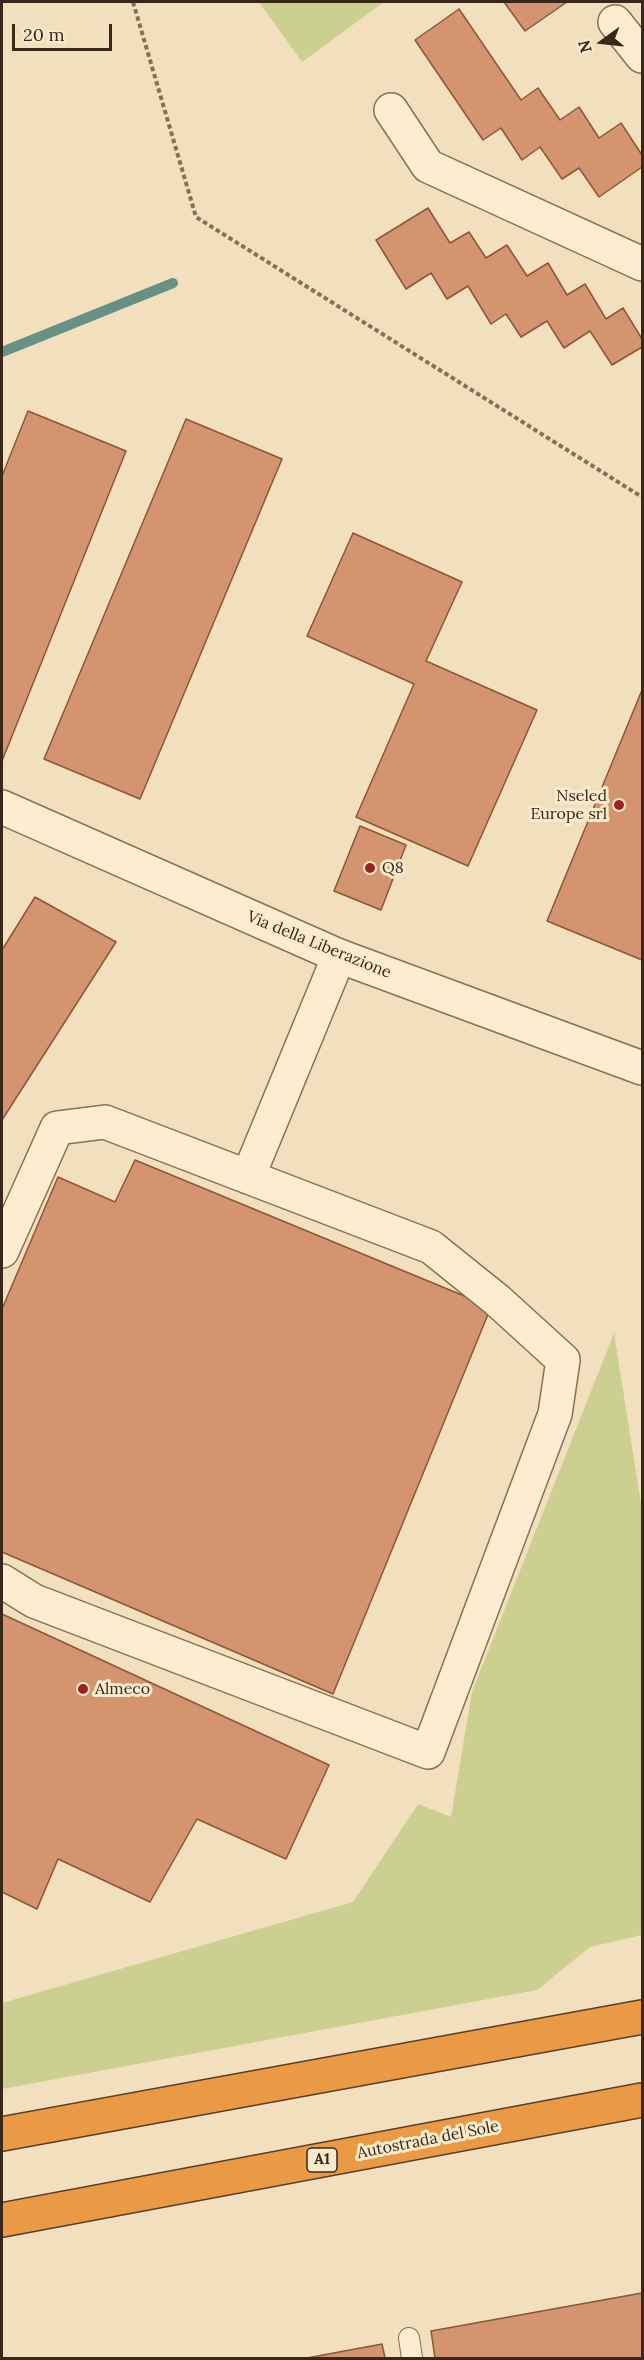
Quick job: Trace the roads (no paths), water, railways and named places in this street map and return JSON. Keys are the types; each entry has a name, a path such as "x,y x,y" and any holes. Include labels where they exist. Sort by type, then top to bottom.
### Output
{"highway":[{"path":"2,2134 642,2017"},
{"name":"Autostrada del Sole","path":"2,2220 642,2100"}],"street":[{"path":"615,22 642,56"},
{"path":"391,110 428,166 642,264"},
{"name":"Via della Liberazione","path":"2,807 339,956 642,1068"},
{"path":"248,1177 339,956"},
{"path":"2,1251 57,1128 105,1122 431,1247 497,1300 563,1360 555,1414 428,1752 34,1601 2,1581"}],"lane":[{"path":"409,2338 412,2358"}],"waterway":[{"path":"2,352 173,283"}],"place":[{"name":"Nseled Europe srl","path":"619,805"},
{"name":"Q8","path":"370,868"},
{"name":"Almeco","path":"83,1689"}]}
